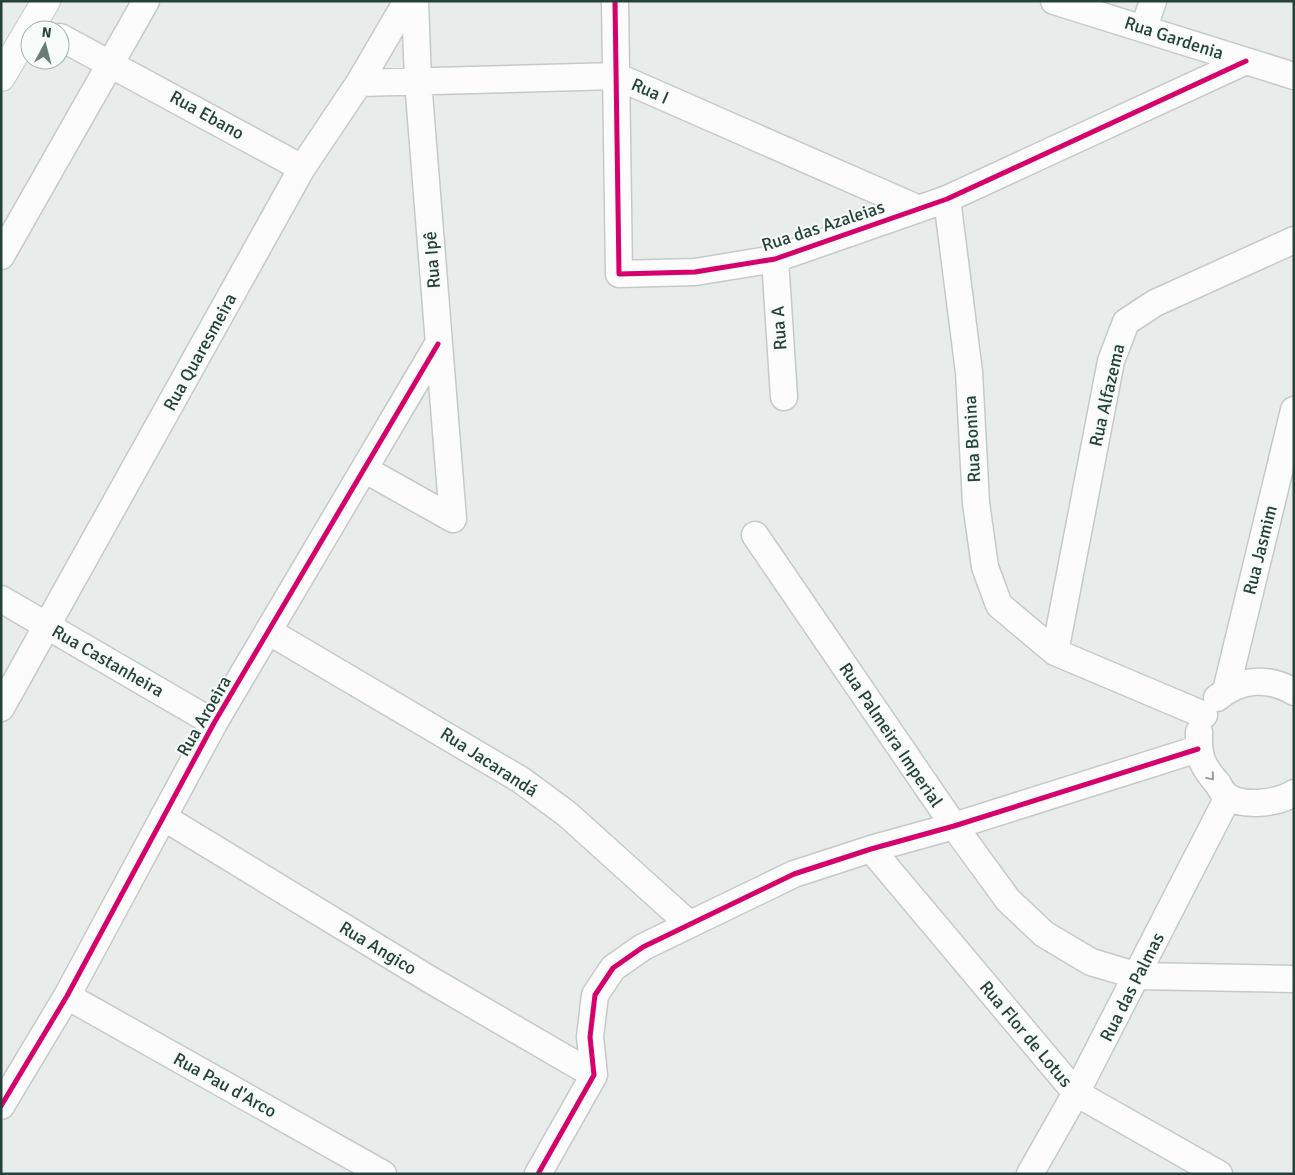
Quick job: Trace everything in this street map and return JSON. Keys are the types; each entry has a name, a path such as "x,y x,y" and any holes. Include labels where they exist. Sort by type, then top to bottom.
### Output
{"main road":[{"path":"1,77 42,18"}],"street":[{"path":"1,256 146,1"},
{"name":"Rua Quaresmeira","path":"1,708 48,627 302,168 359,83 407,1"},
{"name":"Rua Ipê","path":"364,469 453,519 418,81 415,1"},
{"name":"Rua das Azaleias","path":"615,1 619,274 695,272 775,259 947,198 1246,61"},
{"name":"Rua Gardenia","path":"1054,1 1294,76"},
{"path":"1144,28 1154,1"},
{"name":"Rua Ebano","path":"70,42 302,168"},
{"name":"Rua I","path":"359,83 616,76 919,209"},
{"name":"Rua Bonina","path":"947,198 969,372 976,502 985,567 999,605 1055,652 1204,715"},
{"name":"Rua Alfazema","path":"1055,652 1111,361 1126,322 1155,303 1294,240"},
{"name":"Rua A","path":"775,259 784,397"},
{"name":"Rua Aroeira","path":"1,1106 67,996 214,723 438,344"},
{"name":"Rua Jasmim","path":"1226,691 1294,410"},
{"name":"Rua Palmeira Imperial","path":"755,535 954,826 1008,900 1044,934 1091,962 1138,976 1294,979"},
{"name":"Rua Castanheira","path":"1,600 214,723"},
{"name":"Rua Jacarandá","path":"268,631 521,780 567,814 688,923"},
{"path":"1294,692 1283,685 1264,681 1244,683 1226,691 1213,701 1204,715 1199,731 1198,749 1204,768 1228,797 1249,802 1267,803 1285,798 1294,793"},
{"path":"538,1174 594,1075 590,1037 594,995 613,968 643,947 688,923 794,874 1198,749"},
{"name":"Rua das Palmas","path":"1030,1174 1076,1094 1138,976 1228,797"},
{"name":"Rua Angico","path":"163,817 429,980 594,1075"},
{"name":"Rua Flor de Lotus","path":"871,849 1076,1094 1219,1174"},
{"name":"Rua Pau d'Arco","path":"67,996 384,1174"}],"cycle path":[{"path":"615,1 619,274 695,272 775,259 947,199 1246,61"},
{"path":"1,1106 67,996 214,723 438,344"},
{"path":"538,1174 594,1075 590,1037 595,995 613,968 643,947 794,874 1198,749"}]}
